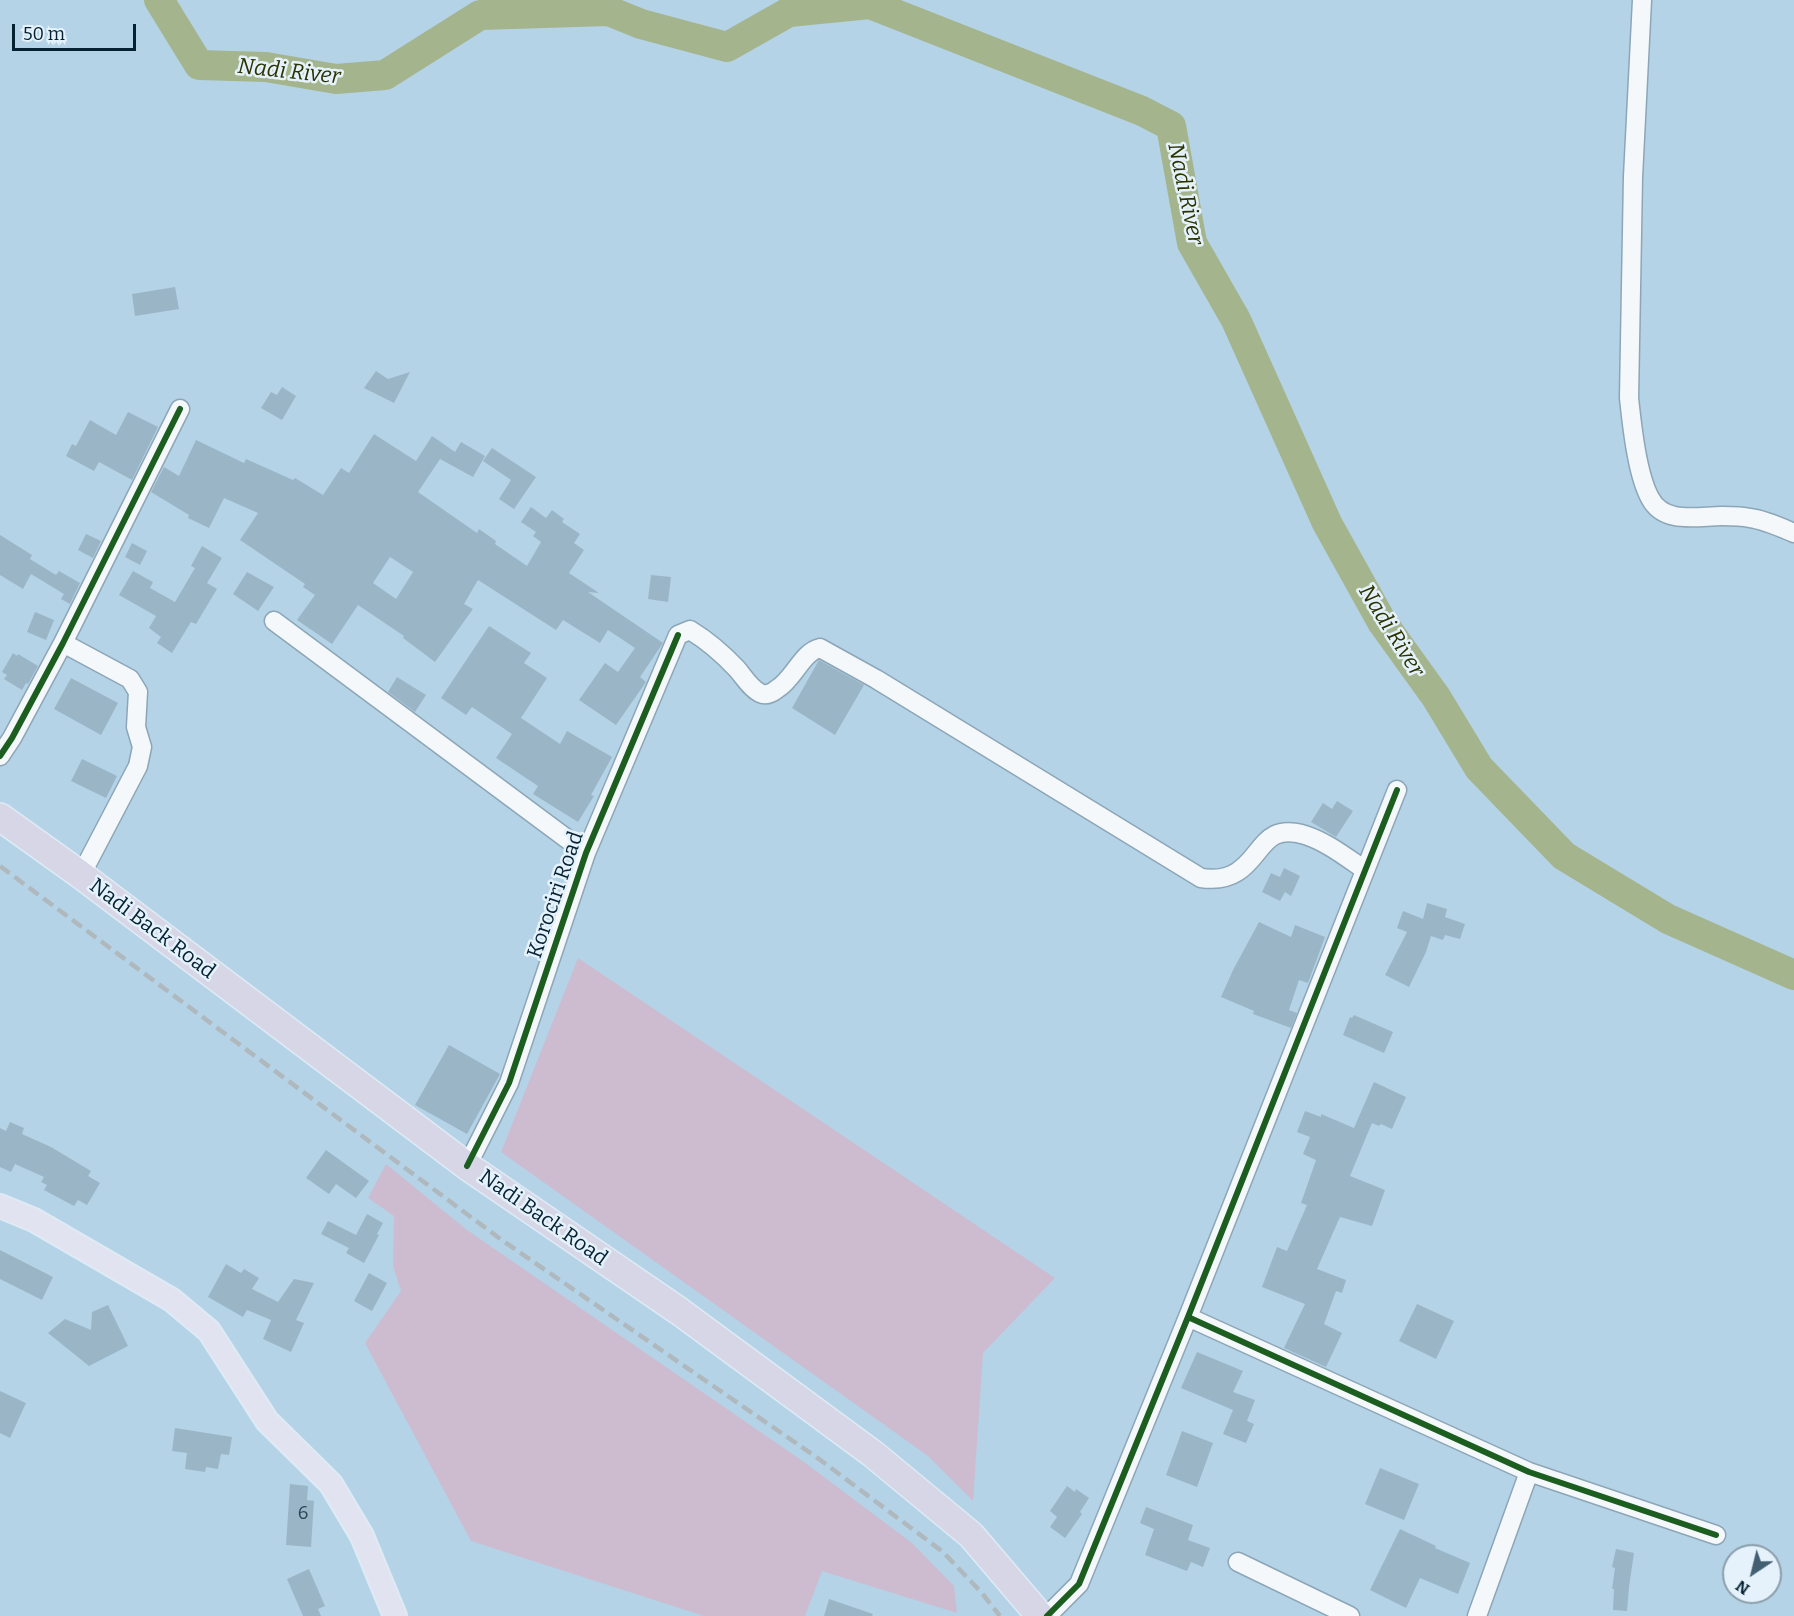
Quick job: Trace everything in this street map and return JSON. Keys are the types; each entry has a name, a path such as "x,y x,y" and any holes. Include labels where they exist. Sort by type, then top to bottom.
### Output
{"highway":[{"name":"Nadi Back Road","path":"0,817 467,1166 678,1311 873,1454 971,1535 1040,1616"}],"main road":[{"path":"0,1206 34,1220 172,1300 209,1331 267,1421 331,1484 362,1536 395,1616"}],"street":[{"path":"1642,0 1634,177 1629,398 1644,483 1650,500 1668,514 1688,518 1721,516 1751,518 1794,533"},
{"path":"0,756 63,644 180,409"},
{"path":"274,621 586,853"},
{"name":"Korociri Road","path":"467,1166 509,1083 586,853 678,635 690,630 706,640 760,693 769,694 780,688 807,655 820,648 876,679 1201,878 1225,877 1238,871 1263,844 1277,834 1288,832 1306,836 1337,851 1365,870"},
{"path":"63,644 130,679 138,692 136,728 142,747 138,766 81,876"},
{"path":"1047,1616 1079,1584 1188,1317 1397,789"},
{"path":"1188,1317 1529,1472 1716,1535"},
{"path":"1477,1616 1529,1472"},
{"path":"1238,1562 1350,1616"}],"shaded area":[{"path":"578,958 1055,1278 983,1353 973,1501 928,1456 501,1152"},
{"path":"386,1164 467,1230 804,1462 912,1543 954,1586 957,1613 822,1571 805,1616 704,1616 471,1541 365,1343 401,1291 393,1266 394,1216 368,1198"}],"building":[{"path":"175,287 179,309 135,316 132,294"},
{"path":"376,371 388,379 410,372 394,403 364,388"},
{"path":"282,387 296,396 282,420 261,408 271,392 277,395"},
{"path":"128,412 158,427 132,480 99,462 94,471 66,456 72,444 76,446 90,420 116,435"},
{"path":"374,434 416,461 432,436 455,452 461,442 485,456 473,477 440,459 418,492 477,533 479,529 496,541 495,544 527,566 541,542 533,536 536,532 521,522 531,507 546,518 552,510 564,519 562,522 580,534 574,543 584,550 569,573 599,593 588,592 663,643 640,677 646,682 616,725 579,700 605,663 618,672 635,648 608,630 600,643 563,620 556,630 478,580 464,604 473,609 435,662 403,638 404,636 358,605 332,644 297,620 315,595 303,587 305,584 240,540 258,513 224,498 209,528 188,518 189,515 151,492 164,467 179,476 196,440 244,463 246,459 293,480 295,478 323,495 341,468 349,473","holes":["390,557 413,572 396,599 373,583"]},
{"path":"492,448 536,477 514,509 499,499 511,480 483,461"},
{"path":"86,534 101,541 93,558 78,550"},
{"path":"0,535 32,555 30,559 56,575 59,571 80,583 70,604 61,599 64,594 31,574 23,589 0,575"},
{"path":"132,543 147,551 140,565 125,557"},
{"path":"202,546 222,558 207,583 217,589 196,624 191,622 172,653 157,643 161,637 149,628 156,616 119,595 133,571 153,582 150,588 175,602 195,568 191,566"},
{"path":"247,572 274,587 258,611 233,594"},
{"path":"651,575 671,577 668,602 648,599"},
{"path":"35,612 54,620 46,640 27,632"},
{"path":"489,626 531,653 524,663 547,678 521,718 560,744 567,731 612,757 591,795 594,796 578,822 533,794 538,786 496,758 512,734 472,707 466,715 441,698"},
{"path":"13,653 38,666 22,690 4,679 7,675 2,672"},
{"path":"819,660 864,685 835,735 792,708"},
{"path":"397,677 426,695 415,712 388,692"},
{"path":"71,678 118,703 101,735 54,709"},
{"path":"82,759 117,776 106,798 71,781"},
{"path":"1337,801 1353,811 1336,837 1311,822 1323,803 1332,809"},
{"path":"1284,868 1300,876 1291,896 1285,892 1280,901 1262,892 1271,873 1280,877"},
{"path":"1427,903 1447,909 1445,917 1465,924 1460,939 1445,935 1443,940 1431,936 1409,987 1385,975 1407,932 1397,928 1403,911 1423,919"},
{"path":"1259,922 1291,937 1295,925 1325,937 1308,983 1299,980 1289,1010 1297,1013 1291,1028 1253,1014 1254,1011 1221,997"},
{"path":"1354,1015 1393,1032 1384,1053 1343,1035 1350,1017"},
{"path":"449,1045 500,1074 467,1134 415,1105"},
{"path":"1374,1082 1406,1097 1392,1129 1372,1123 1350,1176 1385,1190 1372,1226 1340,1217 1317,1269 1346,1280 1342,1293 1336,1291 1324,1324 1342,1333 1326,1367 1284,1348 1305,1304 1262,1287 1277,1247 1287,1251 1307,1205 1301,1203 1316,1160 1303,1154 1310,1137 1297,1132 1305,1111 1321,1117 1321,1114 1354,1128"},
{"path":"10,1122 24,1128 22,1134 51,1147 91,1171 88,1176 100,1183 87,1205 78,1200 74,1206 44,1190 47,1185 41,1182 44,1177 15,1164 11,1172 0,1167 0,1128 6,1131"},
{"path":"326,1150 369,1181 356,1198 336,1184 329,1194 306,1178"},
{"path":"367,1214 383,1223 364,1263 346,1253 349,1248 321,1234 328,1221 356,1235"},
{"path":"0,1250 53,1277 42,1300 0,1279"},
{"path":"226,1264 241,1273 244,1269 259,1278 252,1289 278,1302 294,1279 314,1283 296,1320 304,1323 291,1352 263,1339 271,1320 247,1310 243,1317 208,1297"},
{"path":"369,1273 387,1283 372,1311 354,1301"},
{"path":"1417,1304 1454,1321 1436,1359 1399,1341"},
{"path":"108,1305 128,1346 89,1366 48,1333 65,1319 91,1330 92,1312"},
{"path":"1197,1352 1243,1371 1233,1392 1255,1400 1247,1421 1254,1424 1246,1443 1223,1434 1233,1410 1181,1388"},
{"path":"0,1391 26,1403 10,1438 0,1433"},
{"path":"175,1428 232,1437 229,1455 221,1454 218,1469 206,1467 205,1472 185,1469 187,1453 172,1451"},
{"path":"1182,1431 1213,1443 1197,1487 1166,1475"},
{"path":"1380,1468 1419,1484 1404,1520 1365,1504"},
{"path":"290,1484 308,1486 307,1500 314,1501 311,1547 286,1545"},
{"path":"1067,1486 1089,1498 1080,1512 1082,1514 1065,1538 1050,1527 1057,1517 1050,1511"},
{"path":"1146,1507 1193,1525 1188,1540 1210,1548 1203,1567 1191,1562 1187,1571 1145,1555 1154,1529 1140,1523"},
{"path":"1400,1529 1470,1563 1458,1594 1420,1578 1406,1608 1370,1590"},
{"path":"1616,1549 1634,1553 1627,1611 1613,1610 1614,1589 1612,1589 1615,1568 1612,1567"},
{"path":"309,1569 325,1606 318,1609 321,1616 303,1616 287,1579"},
{"path":"829,1599 873,1614 872,1616 824,1616"}],"waterway":[{"name":"Nadi River","path":"159,0 199,65 266,67 336,79 385,75 480,15 609,11 641,24 727,47 789,12 870,4 1142,111 1171,126 1192,243 1236,320 1327,523 1382,622 1436,697 1479,768 1564,856 1668,919 1794,975"}],"railway":[{"path":"0,866 499,1238 819,1459 943,1552 1000,1616"}],"cycle path":[{"path":"0,756 63,643 180,409"},
{"path":"467,1166 509,1083 586,853 678,635"},
{"path":"1047,1616 1079,1584 1188,1317 1397,790"},
{"path":"1188,1317 1529,1472 1716,1535"}]}
